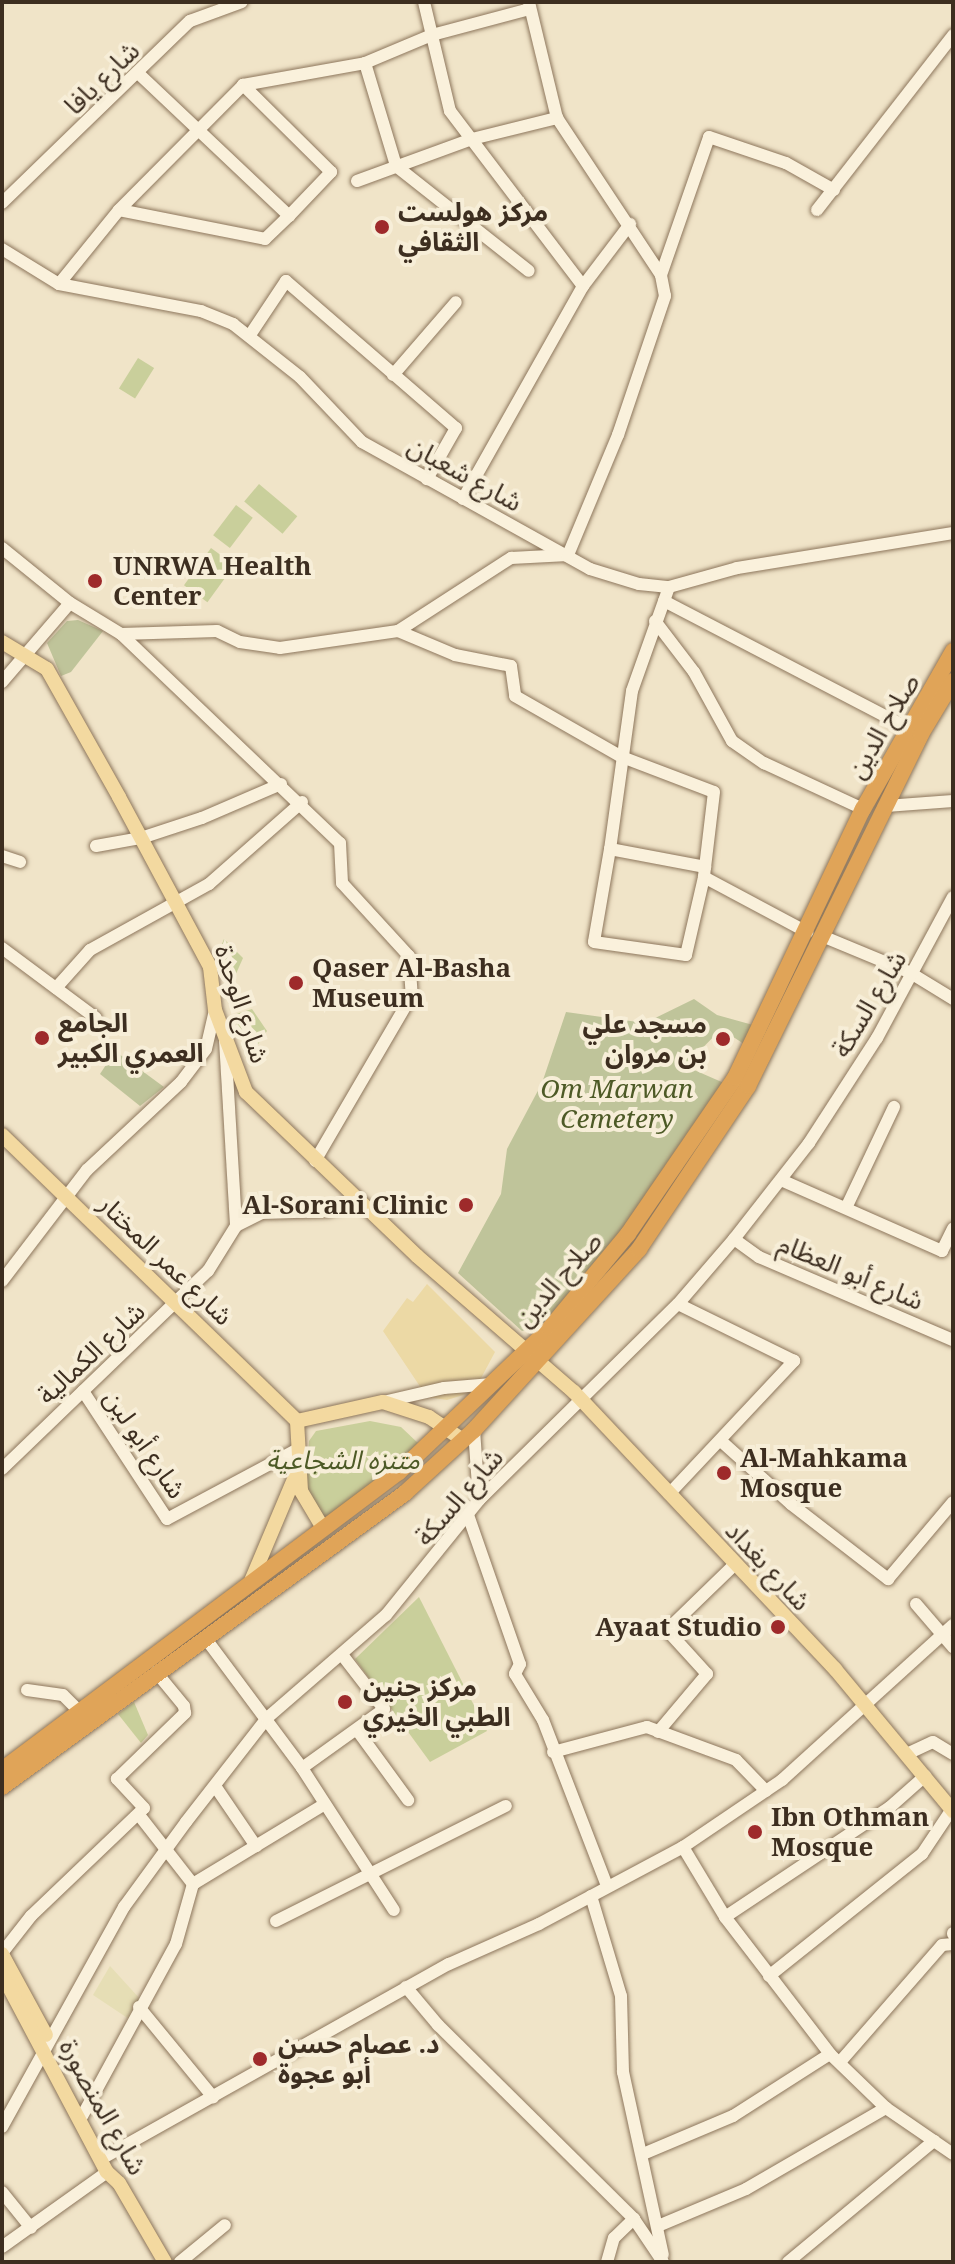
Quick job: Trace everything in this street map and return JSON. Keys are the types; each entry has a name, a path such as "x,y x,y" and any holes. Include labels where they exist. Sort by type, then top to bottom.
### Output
{"highway":[{"name":"صلاح الدين","path":"2,1787 395,1501 468,1435 533,1357 676,1198 748,1086 814,934 863,809 953,651"},
{"name":"صلاح الدين","path":"814,934 953,681"},
{"name":"صلاح الدين","path":"2,1770 399,1472 492,1384 533,1357"}],"main road":[{"name":"شارع الوحدة","path":"2,642 47,669 141,838 210,967 215,1010 246,1092 315,1161 533,1357"},
{"name":"شارع عمر المختار","path":"2,1135 297,1421"},
{"name":"شارع بغداد","path":"533,1357 669,1494 865,1704 909,1753 952,1810"},
{"path":"323,1528 304,1499 298,1472 297,1421 383,1402 468,1435"},
{"path":"251,1581 298,1472"},
{"path":"2,1954 47,2047"},
{"name":"شارع المنصورة","path":"2,1974 47,2047 105,2162 165,2262"}],"street":[{"path":"197,2 209,11"},
{"name":"شارع يافا","path":"2,203 139,74 190,21 209,11 242,2"},
{"path":"424,2 450,111 583,286"},
{"path":"59,284 119,210 243,85 365,63 432,35 530,6 557,118 661,275 665,296 618,435 568,555 511,558 398,631 280,648 240,642 217,631 121,634"},
{"path":"817,210 953,35"},
{"path":"365,63 396,166 529,271"},
{"path":"139,74 289,216"},
{"path":"119,210 265,239 289,216 331,172 243,85"},
{"path":"357,181 472,139 557,118"},
{"path":"661,275 709,137 786,163 834,190"},
{"path":"463,499 583,286 630,224"},
{"name":"شارع شعبان","path":"2,249 59,284 201,311 250,335 300,377 362,442 590,569 669,587 737,568 953,533"},
{"path":"250,335 286,281 456,428 427,479"},
{"path":"393,375 456,302"},
{"path":"2,548 70,603 121,634 302,802 340,843 342,883 409,956 412,995 315,1161"},
{"path":"398,631 455,655 511,666 515,696 622,757 714,792 704,872 686,955 594,942 610,849 622,757 632,691 669,587"},
{"path":"664,601 910,729"},
{"path":"2,682 70,603"},
{"path":"655,621 694,672 732,741 764,763 863,809"},
{"path":"96,846 141,838 281,784"},
{"path":"886,806 953,801"},
{"path":"56,988 90,950 176,904 239,861 302,802"},
{"path":"610,849 704,872 814,934 914,977 953,999"},
{"path":"2,856 20,862"},
{"name":"شارع السكة","path":"2,2127 124,1907 267,1718 343,1656 386,1615 479,1500 678,1304 734,1239 781,1180 914,977 953,897"},
{"path":"2,948 96,1018"},
{"path":"2,1281 66,1197 181,1082 206,1049 215,1010"},
{"path":"225,1036 236,1226 261,1213 327,1211 361,1202"},
{"path":"846,1208 894,1107"},
{"path":"781,1180 942,1251 953,1228"},
{"name":"شارع الكمالية","path":"2,1469 208,1271 236,1226"},
{"name":"شارع أبو العظام","path":"734,1239 759,1257 953,1340"},
{"path":"669,1494 794,1361 678,1304"},
{"path":"383,1402 444,1388 492,1384"},
{"name":"شارع أبو لبن","path":"83,1391 167,1519 298,1449"},
{"path":"468,1435 479,1500"},
{"path":"721,1441 791,1504 888,1579 953,1502"},
{"path":"468,1515 520,1664 515,1674 543,1720 607,1886"},
{"path":"658,1732 707,1674 667,1630 735,1564"},
{"path":"916,1604 953,1647"},
{"path":"2,2247 31,2228 105,2162 213,2097 406,1987 683,1847 766,1791 953,1625"},
{"path":"206,1639 302,1768 394,1910"},
{"path":"302,1768 384,1709 343,1656"},
{"path":"2,1954 31,1916 144,1808 117,1779 185,1713 184,1706 156,1672"},
{"path":"27,1690 63,1695 80,1712"},
{"path":"553,1752 647,1727 736,1760 766,1791"},
{"path":"357,1730 408,1800"},
{"path":"909,1753 933,1742 953,1754"},
{"path":"725,1917 890,1807 925,1776"},
{"path":"215,1786 256,1846"},
{"path":"83,2115 139,2007 176,1944 193,1884 325,1804"},
{"path":"276,1921 370,1871 506,1806"},
{"path":"769,1976 913,1862 952,1810"},
{"path":"139,1815 193,1884"},
{"path":"683,1847 725,1917 835,2058 886,2108 953,2154"},
{"path":"591,1896 621,1996 623,2072 664,2262"},
{"path":"643,2154 733,2116 835,2058 942,1945 953,1944"},
{"path":"406,1987 438,2025 634,2219 664,2262"},
{"path":"139,2007 213,2097"},
{"path":"658,2226 760,2182 886,2108"},
{"path":"788,2262 934,2141"},
{"path":"2,2192 31,2228"},
{"path":"607,2262 614,2238 634,2219"},
{"path":"180,2262 225,2225"}],"shaded area":[{"path":"110,1966 141,2000 129,2019 93,1995"}],"green space":[{"path":"138,358 154,368 135,399 119,389"},
{"path":"259,484 297,516 283,534 244,502"},
{"path":"236,505 253,518 230,548 213,535"},
{"path":"211,548 234,565 207,602 184,585"},
{"path":"78,620 103,631 71,672 61,676 47,643 67,621"},
{"path":"224,939 243,958 235,976 226,981 217,956"},
{"name":"Om Marwan Cemetery","path":"694,999 717,1015 753,1025 744,1044 721,1029 685,1066 724,1083 608,1254 546,1325 522,1331 458,1273 501,1194 507,1149 542,1083 566,1012 645,1023"},
{"path":"252,1009 267,1031 250,1056 233,1015"},
{"path":"115,1051 164,1087 140,1106 100,1074"},
{"name":"متنزه الشجاعية","path":"370,1421 401,1427 419,1444 326,1520 306,1486 309,1441 316,1431"},
{"path":"419,1597 487,1731 430,1762 355,1659"},
{"path":"134,1702 148,1735 141,1743 118,1714"}],"sand":[{"path":"427,1284 495,1352 480,1380 463,1395 447,1400 427,1397 383,1331 407,1298 413,1302"}],"place":[{"name":"مركز هولست الثقافي","path":"382,227"},
{"name":"UNRWA Health Center","path":"95,581"},
{"name":"Qaser Al-Basha Museum","path":"296,983"},
{"name":"الجامع العمري الكبير","path":"42,1038"},
{"name":"مسجد علي بن مروان","path":"723,1039"},
{"name":"Al-Sorani Clinic","path":"466,1205"},
{"name":"Al-Mahkama Mosque","path":"724,1473"},
{"name":"Ayaat Studio","path":"778,1627"},
{"name":"مركز جنين الطبي الخيري","path":"345,1702"},
{"name":"Ibn Othman Mosque","path":"755,1832"},
{"name":"د. عصام حسن أبو عجوة","path":"260,2059"}]}
